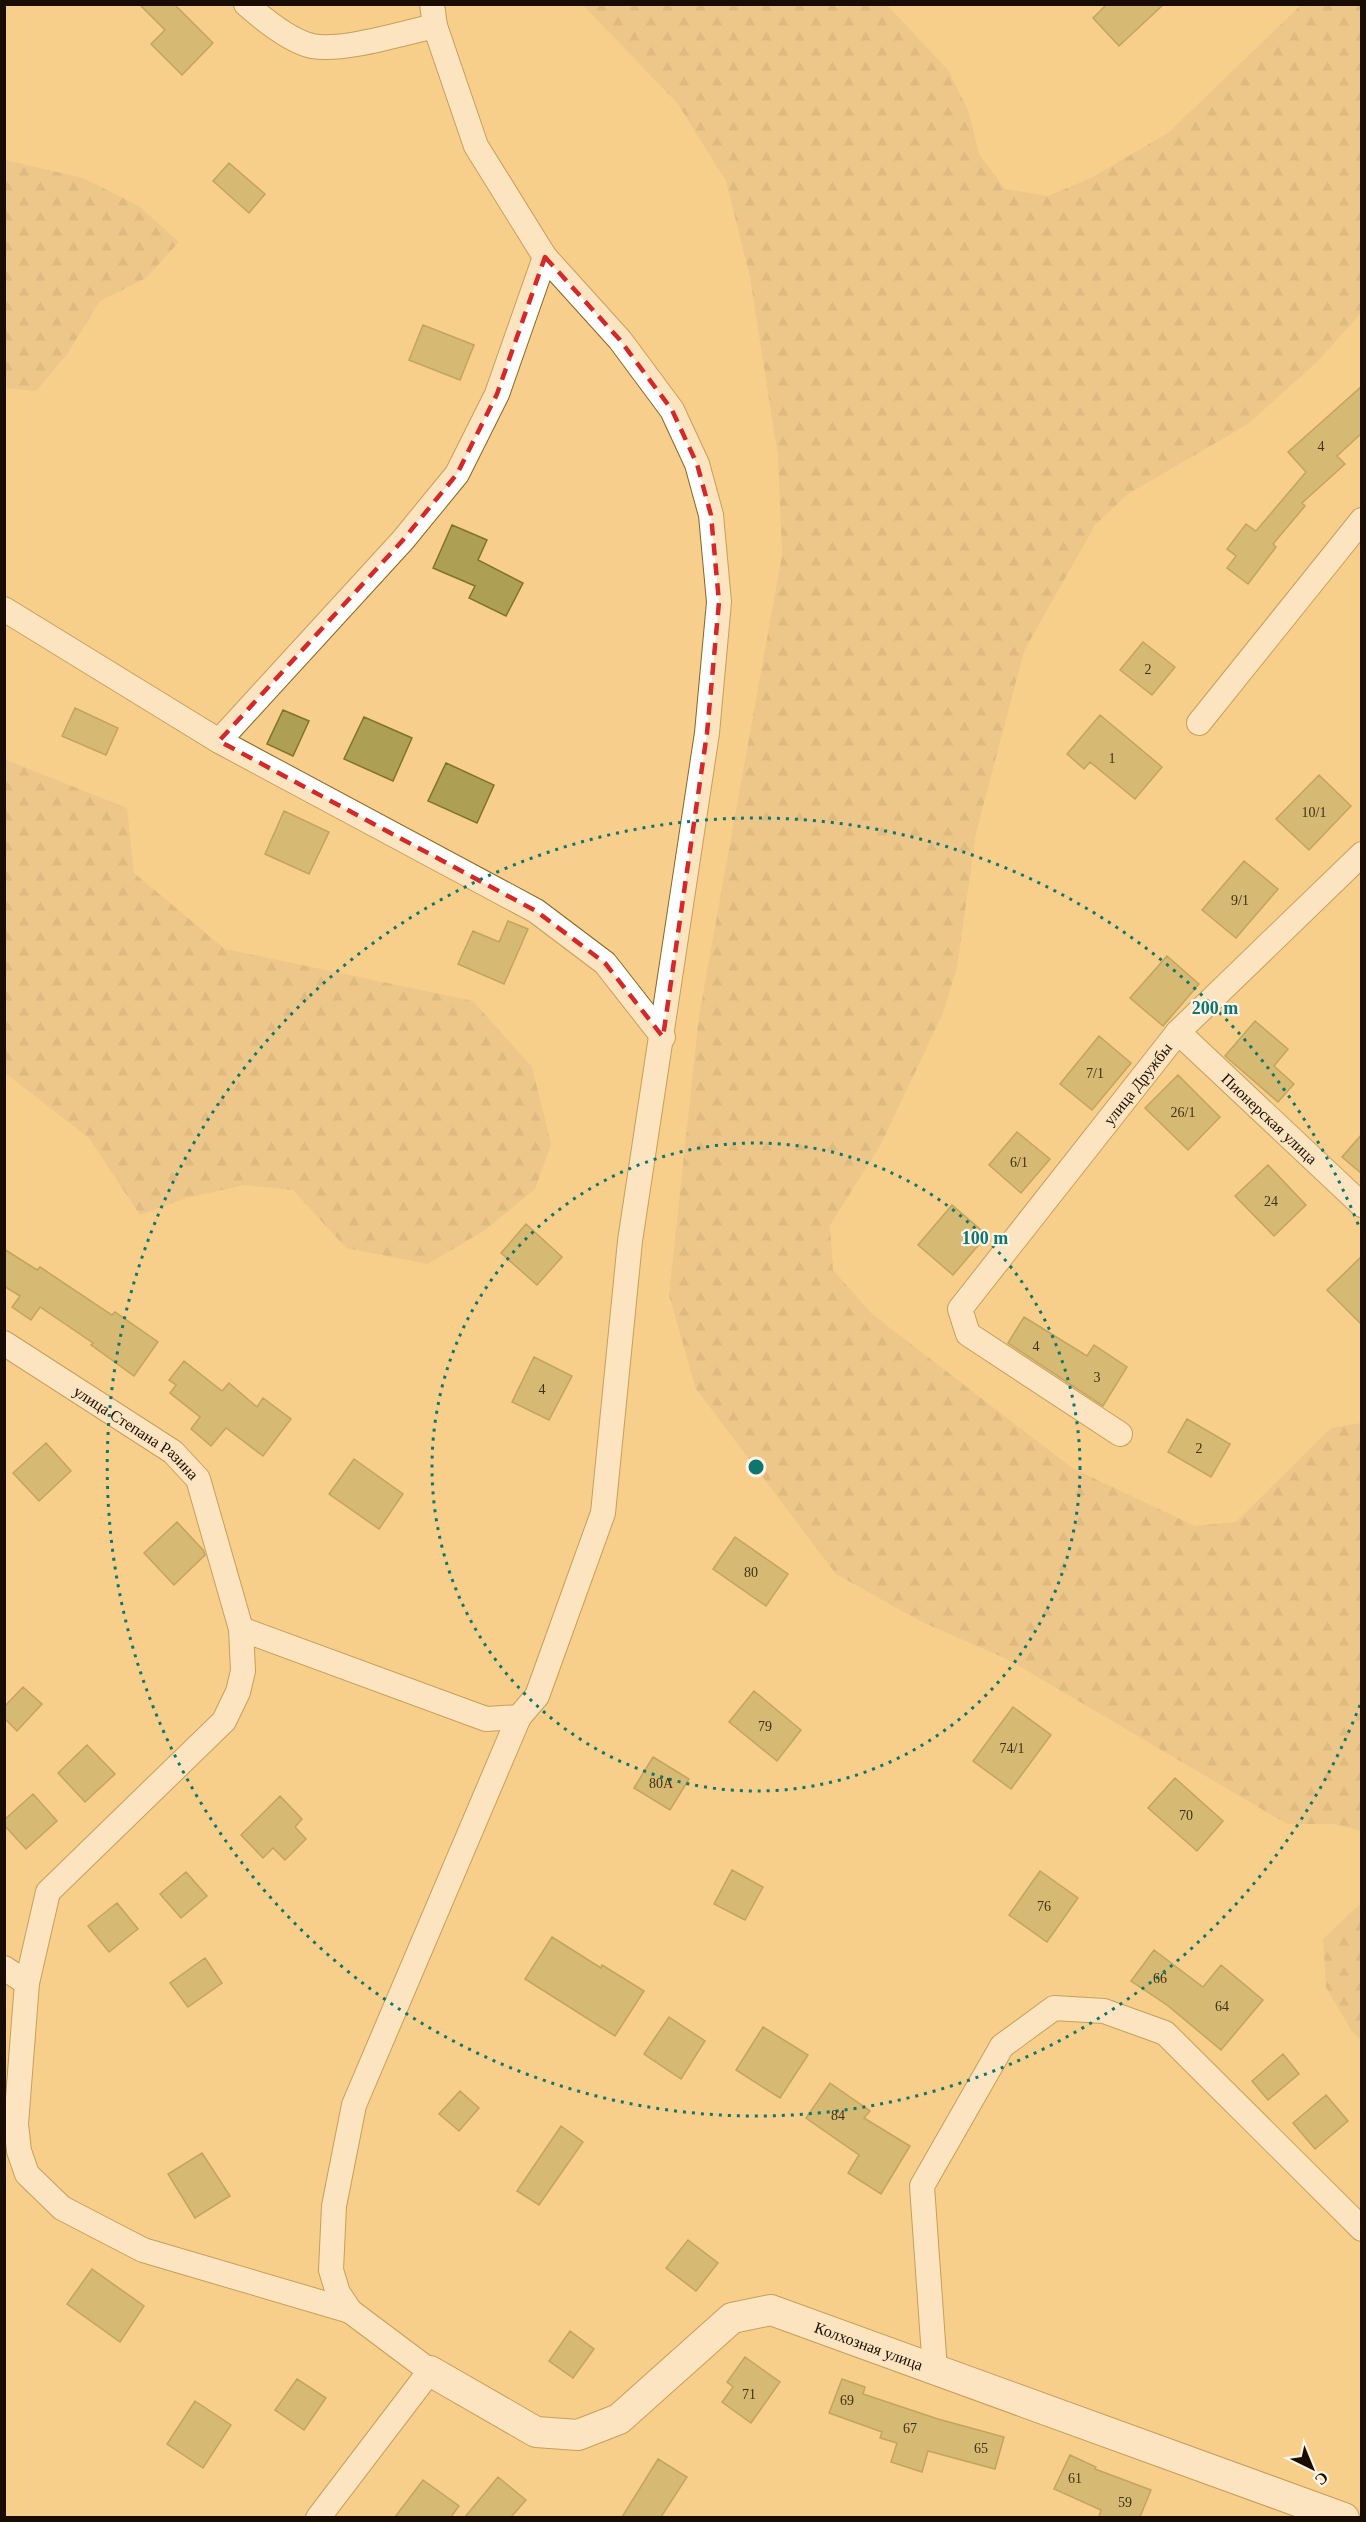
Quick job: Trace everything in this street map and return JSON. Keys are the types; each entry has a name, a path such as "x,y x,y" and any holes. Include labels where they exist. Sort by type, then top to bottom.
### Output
{"street":[{"path":"246,4 274,27 312,46 342,46 434,15 476,146 545,257 620,340 672,410 697,464 711,515 719,602 707,733 663,1037 630,1241 603,1513 537,1696 519,1717 354,2105 334,2206 331,2270 338,2293 350,2311 430,2371 318,2517"},
{"path":"219,741 403,540 457,474 497,394 545,257"},
{"path":"1199,723 1362,520"},
{"path":"4,609 219,741 536,911 605,963 663,1037"},
{"name":"улица Дружбы","path":"1120,1434 968,1334 960,1309 1178,1032 1362,854"},
{"name":"Пионерская улица","path":"1178,1032 1362,1204"},
{"name":"улица Степана Разина","path":"4,1343 173,1452 198,1479 241,1629 243,1671 238,1692 224,1721 48,1892 27,1983 16,2124 19,2151 27,2174 62,2208 143,2250 350,2311"},
{"path":"241,1629 486,1719 519,1717"},
{"path":"4,1968 27,1983"},
{"path":"934,2370 922,2186 1002,2046 1054,2008 1104,2011 1165,2033 1362,2229"},
{"name":"Колхозная улица","path":"430,2371 536,2432 578,2435 619,2419 732,2318 771,2310 1344,2517"}],"highlighted area":[{"path":"545,257 620,340 672,410 697,464 711,515 719,602 707,733 663,1037 605,963 536,911 219,741 403,540 457,474 497,394"}],"green space":[{"path":"833,4 836,7 887,5 948,70 968,110 979,154 1005,189 1048,196 1089,179 1168,133 1301,5 1361,5 1361,313 1318,361 1248,424 1128,494 1095,525 1024,651 976,833 957,967 943,1013 880,1146 830,1225 833,1270 872,1314 1072,1468 1195,1526 1236,1522 1331,1428 1361,1423 1361,1831 1335,1824 1287,1824 1009,1660 920,1621 836,1574 696,1389 669,1295 699,1016 782,555 778,457 750,277 726,181 678,104 583,5"},
{"path":"5,160 83,178 139,206 179,242 146,278 100,301 67,354 36,391 5,388"},
{"path":"4,759 127,808 134,873 225,949 473,1001 532,1067 551,1144 535,1189 485,1230 428,1264 346,1248 293,1190 245,1185 186,1198 140,1215 89,1138 5,1073"},
{"path":"1361,1903 1361,2040 1351,2030 1326,1987 1323,1939"}],"building":[{"path":"139,4 174,4 213,43 182,75 151,44 165,30"},
{"path":"1107,4 1164,4 1119,46 1093,18"},
{"path":"229,163 265,194 249,213 213,181"},
{"path":"423,325 474,345 460,380 409,360"},
{"path":"1362,386 1362,433 1337,456 1345,464 1302,503 1305,506 1273,544 1276,547 1248,584 1227,568 1236,556 1227,549 1246,524 1256,531 1306,472 1288,452"},
{"path":"452,525 487,540 478,560 523,583 506,616 469,598 475,586 433,568"},
{"path":"1143,642 1175,667 1152,695 1120,670"},
{"path":"75,708 118,728 106,755 62,736"},
{"path":"283,710 309,721 293,756 267,744"},
{"path":"1100,715 1162,767 1135,799 1090,762 1084,769 1067,754"},
{"path":"364,717 412,738 393,781 344,759"},
{"path":"446,763 494,785 477,823 428,801"},
{"path":"1319,775 1351,806 1309,850 1276,819"},
{"path":"284,811 329,832 309,874 265,854"},
{"path":"1244,861 1278,889 1236,938 1202,910"},
{"path":"508,921 528,929 504,984 458,964 473,931 499,942"},
{"path":"1167,956 1199,984 1163,1026 1130,998"},
{"path":"1255,1021 1288,1049 1274,1066 1294,1084 1278,1102 1225,1056"},
{"path":"1099,1036 1131,1063 1092,1110 1060,1084"},
{"path":"1178,1075 1220,1117 1188,1150 1145,1108"},
{"path":"1017,1132 1050,1159 1021,1193 989,1165"},
{"path":"1362,1134 1362,1174 1342,1157"},
{"path":"1268,1165 1306,1205 1274,1236 1235,1196"},
{"path":"952,1205 987,1235 953,1275 918,1245"},
{"path":"526,1224 562,1257 537,1285 501,1253"},
{"path":"4,1249 37,1270 40,1267 112,1315 115,1312 158,1342 134,1376 91,1345 93,1343 40,1307 31,1320 12,1307 20,1296 4,1286"},
{"path":"1362,1256 1362,1325 1327,1290"},
{"path":"1024,1317 1087,1356 1094,1345 1127,1367 1103,1406 1008,1343"},
{"path":"534,1357 572,1376 549,1420 512,1402"},
{"path":"184,1361 222,1391 229,1383 257,1407 263,1398 291,1419 263,1456 226,1428 211,1446 191,1429 200,1417 170,1393 176,1385 169,1380"},
{"path":"1187,1419 1230,1444 1211,1477 1168,1452"},
{"path":"46,1443 71,1471 39,1501 13,1473"},
{"path":"354,1459 403,1494 379,1529 329,1494"},
{"path":"177,1522 205,1555 174,1585 144,1553"},
{"path":"735,1537 788,1574 766,1606 713,1569"},
{"path":"23,1687 42,1704 17,1731 4,1718 4,1707"},
{"path":"754,1691 801,1730 777,1761 729,1722"},
{"path":"1013,1707 1051,1735 1011,1789 973,1761"},
{"path":"87,1745 115,1774 85,1802 58,1773"},
{"path":"653,1757 689,1779 670,1810 634,1788"},
{"path":"1175,1778 1223,1821 1197,1851 1148,1808"},
{"path":"33,1794 57,1821 26,1849 4,1825 4,1820"},
{"path":"280,1796 302,1819 295,1827 306,1839 285,1860 273,1848 263,1858 241,1835"},
{"path":"732,1870 763,1887 745,1920 714,1904"},
{"path":"1040,1871 1078,1898 1047,1942 1009,1915"},
{"path":"186,1872 207,1896 181,1918 160,1894"},
{"path":"117,1903 138,1929 109,1952 88,1926"},
{"path":"552,1937 601,1968 602,1965 644,1991 615,2036 525,1979"},
{"path":"1154,1950 1203,1987 1221,1965 1263,2000 1221,2050 1167,2005 1131,1981"},
{"path":"205,1958 222,1983 188,2007 170,1983"},
{"path":"669,2017 705,2041 681,2079 644,2054"},
{"path":"763,2027 808,2055 780,2098 736,2070"},
{"path":"1283,2054 1299,2074 1268,2100 1252,2081"},
{"path":"830,2083 870,2111 864,2118 910,2146 881,2194 848,2173 859,2155 806,2118"},
{"path":"460,2091 479,2108 459,2131 439,2114"},
{"path":"1326,2095 1348,2121 1315,2149 1293,2123"},
{"path":"561,2126 583,2142 539,2205 517,2191"},
{"path":"202,2153 230,2196 195,2218 168,2174"},
{"path":"688,2240 718,2263 696,2291 666,2268"},
{"path":"92,2269 144,2306 120,2342 67,2304"},
{"path":"570,2331 594,2349 573,2378 549,2361"},
{"path":"745,2357 780,2382 751,2423 722,2402 733,2387 727,2382"},
{"path":"297,2379 326,2398 304,2430 275,2410"},
{"path":"842,2379 865,2387 863,2394 938,2419 1004,2437 995,2469 928,2451 922,2472 891,2462 897,2443 880,2438 882,2432 829,2413"},
{"path":"195,2401 231,2425 203,2468 167,2444"},
{"path":"1070,2455 1096,2467 1095,2469 1151,2490 1140,2517 1099,2517 1101,2510 1054,2489"},
{"path":"658,2459 687,2477 661,2517 622,2517"},
{"path":"498,2477 526,2500 511,2517 465,2517"},
{"path":"423,2480 459,2506 451,2517 395,2517"}]}
